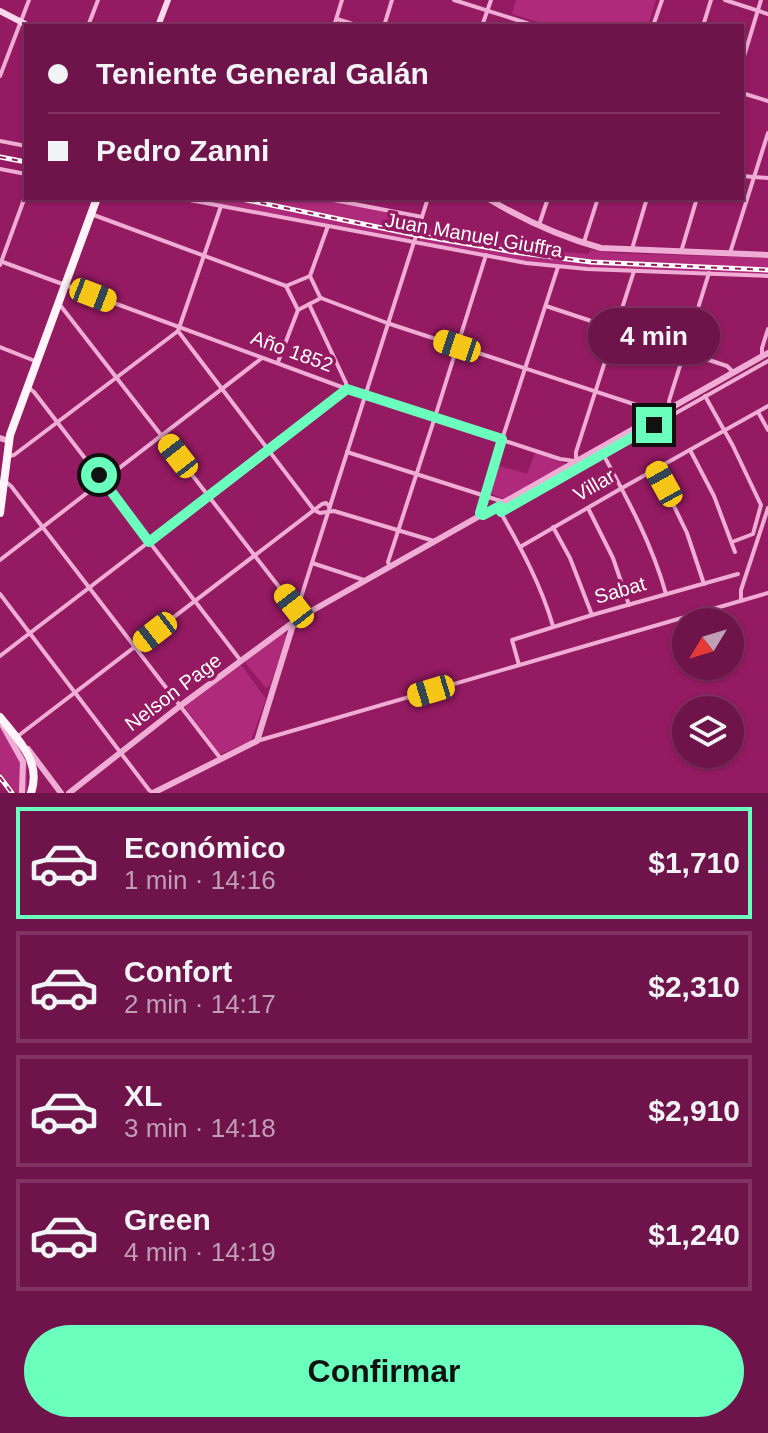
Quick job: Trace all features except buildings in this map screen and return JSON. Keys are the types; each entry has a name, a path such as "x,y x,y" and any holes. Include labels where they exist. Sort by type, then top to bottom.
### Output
{"main road":[{"path":"159,24 168,0"},
{"path":"0,11 24,24"},
{"path":"0,513 7,456 4,440 27,387 96,200"},
{"path":"0,717 30,761 33,777 30,793"}],"street":[{"path":"0,76 29,0"},
{"path":"89,24 98,0"},
{"path":"335,24 342,0"},
{"path":"385,24 392,0"},
{"path":"454,0 529,24"},
{"path":"483,24 491,0"},
{"path":"654,24 662,0"},
{"path":"704,24 711,0"},
{"path":"725,0 768,14"},
{"path":"744,56 761,0"},
{"path":"337,19 353,24"},
{"path":"744,94 768,101"},
{"path":"730,254 768,133"},
{"path":"0,141 24,146"},
{"path":"0,169 24,174"},
{"path":"744,176 768,178"},
{"path":"0,262 24,199"},
{"name":"Juan Manuel Giuffra","path":"190,200 526,263 768,276"},
{"path":"338,200 422,217"},
{"path":"257,741 427,200"},
{"path":"491,200 539,225 601,248 768,255"},
{"path":"539,225 547,200"},
{"path":"584,243 597,200"},
{"path":"632,249 646,200"},
{"path":"681,252 696,200"},
{"path":"7,456 14,455 178,329 221,206"},
{"path":"91,214 286,286 310,276"},
{"path":"328,226 310,276 321,298 595,392 666,411 709,273"},
{"path":"390,567 388,562 486,255"},
{"name":"Año 1852","path":"0,262 347,389 560,459 579,461"},
{"path":"483,515 480,513 484,495 558,267"},
{"path":"579,461 576,452 634,271"},
{"path":"286,286 298,310"},
{"path":"278,362 298,310 321,298"},
{"path":"58,303 298,614"},
{"path":"0,656 347,389 309,304"},
{"path":"546,306 727,366 734,373"},
{"path":"178,329 314,510 320,513 329,509"},
{"path":"503,507 705,396 766,357 762,348 768,329"},
{"path":"182,337 187,330"},
{"path":"0,347 36,361"},
{"name":"Nelson Page","path":"69,793 298,614 503,507 666,411 766,357"},
{"path":"0,560 262,358"},
{"path":"27,387 58,422 241,661"},
{"path":"705,396 761,505 753,534 732,542"},
{"name":"Villar","path":"520,547 768,406"},
{"path":"758,412 768,430"},
{"path":"690,450 714,496 735,552"},
{"path":"347,452 484,495 503,507 543,595 553,626"},
{"path":"603,454 648,540 666,594"},
{"path":"656,469 687,533 704,584"},
{"path":"4,481 11,486 221,759"},
{"path":"18,736 323,503 334,511 436,541"},
{"path":"587,508 613,558 629,605"},
{"path":"741,601 741,590 768,508"},
{"path":"553,527 570,558 592,615"},
{"path":"311,563 366,580"},
{"name":"Sabat","path":"519,665 512,640 738,574"},
{"path":"0,594 153,793 257,741 768,593"},
{"path":"0,717 61,793"},
{"path":"0,717 23,762 22,793"}],"shaded area":[{"path":"516,0 656,0 649,24 544,24 512,14"},
{"path":"190,200 332,200 416,218 410,239"},
{"path":"423,227 505,244 588,254 591,250 768,258 768,276 526,263 419,241"},
{"path":"535,453 566,464 503,499 488,492 497,465 527,474"},
{"path":"283,632 286,636 270,686 266,688 246,660"},
{"path":"239,665 266,699 251,741 221,754 186,705"},
{"path":"0,726 29,764 27,793 16,793 0,772"}],"railway":[{"path":"0,157 24,162"},
{"path":"247,200 514,252 591,262 768,270"},
{"path":"0,777 12,793"}],"route":[{"path":"99,475 149,542 347,389 502,439 484,495 480,513 483,515 500,506 501,512 654,425"}]}
